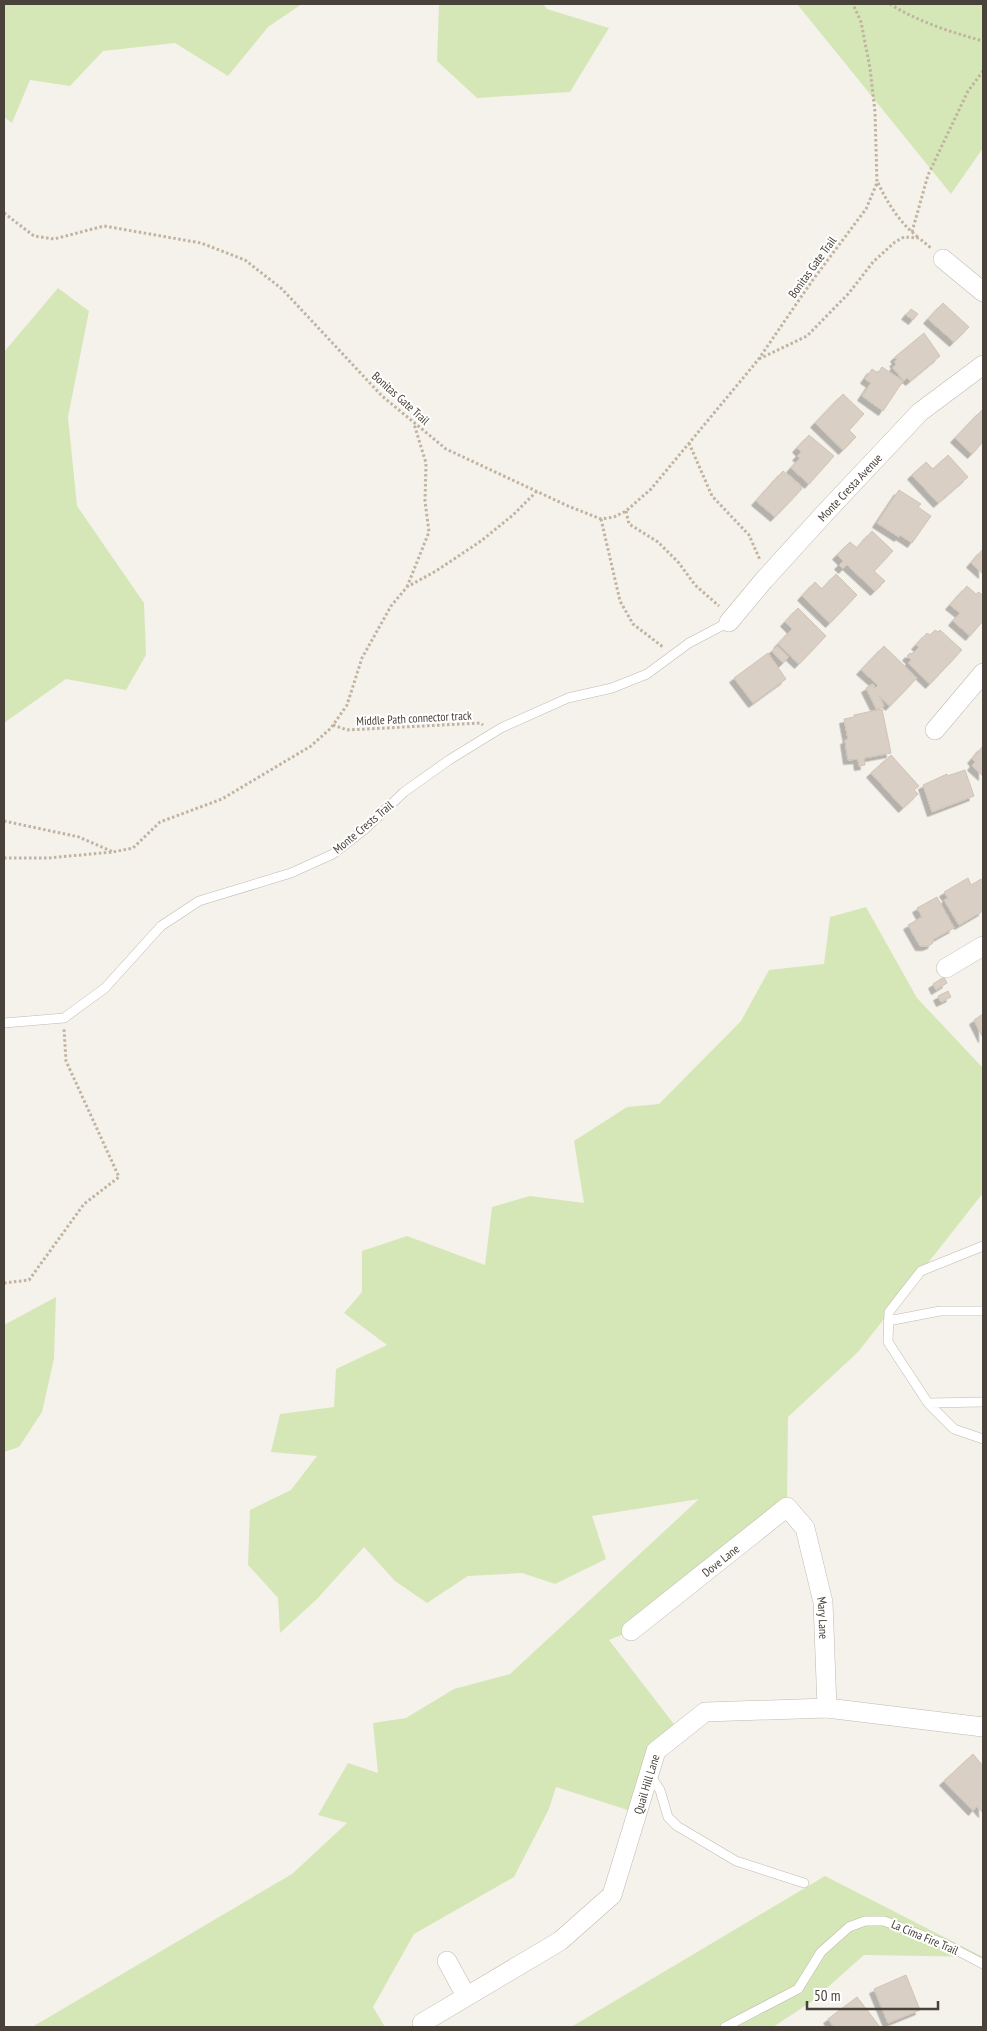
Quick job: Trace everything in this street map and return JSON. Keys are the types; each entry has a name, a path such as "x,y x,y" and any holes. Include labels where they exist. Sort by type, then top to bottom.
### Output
{"street":[{"path":"943,259 983,292"},
{"name":"Monte Cresta Avenue","path":"730,621 768,576 920,412 983,365"},
{"path":"935,730 983,673"},
{"path":"946,968 983,946"},
{"name":"Dove Lane","path":"631,1631 787,1507 805,1528"},
{"name":"Mary Lane","path":"805,1528 823,1602 827,1708"},
{"name":"Quail Hill Lane","path":"422,2023 560,1941 612,1895 656,1751 705,1712 827,1708 983,1727"},
{"path":"447,1961 466,1996"}],"lane":[{"name":"Monte Crests Trail","path":"64,1018 106,988 161,926 199,902 291,873 333,854 365,829 404,792 448,760 494,732 568,698 612,688 647,674 688,643 730,621"},
{"path":"4,1023 64,1018"},
{"path":"983,1246 921,1271 888,1312 888,1342 928,1403 954,1429 983,1439"},
{"path":"888,1322 940,1311 983,1311"},
{"path":"928,1403 983,1402"},
{"path":"649,1774 660,1790 668,1817 677,1826 736,1861 804,1883"},
{"name":"La Cima Fire Trail","path":"725,2027 798,1989 821,1952 849,1927 865,1921 884,1921 945,1944 983,1964"}],"path":[{"name":"Bonitas Gate Trail","path":"4,213 34,236 54,239 104,226 201,243 246,260 282,289 382,396 446,449 568,506 601,519 614,517 626,512 651,489 758,360 812,281 866,209 877,183 875,112 870,68 861,22 853,4"},
{"path":"890,4 906,14 983,41"},
{"path":"912,232 928,175 968,91 983,71"},
{"name":"Bonitas Gate Trail","path":"877,183 888,203 912,232 943,259"},
{"name":"Bonitas Gate Trail","path":"758,360 807,336 849,293 873,262 895,242 904,237 919,238"},
{"path":"4,858 48,858 113,852 133,848 160,822 222,799 312,746 332,725 347,706 362,658 391,606 407,587 429,532 425,501 426,463 414,423"},
{"path":"689,442 712,496 749,535 768,576"},
{"path":"407,587 436,571 481,541 513,515 538,491"},
{"path":"626,512 629,524 658,542 730,621"},
{"path":"601,519 620,601 628,616 633,624 651,640 674,654"},
{"name":"Middle Path connector track","path":"332,725 347,730 480,723 494,732"},
{"path":"4,821 79,837 113,852"},
{"path":"4,1283 29,1280 84,1204 119,1177 66,1060 64,1018"}],"green space":[{"path":"4,4 302,4 268,27 228,76 175,43 103,51 70,86 30,80 12,123 4,117"},
{"path":"439,4 543,4 547,9 609,28 570,92 477,98 437,61"},
{"path":"797,4 983,4 983,148 951,194"},
{"path":"58,288 89,311 68,417 77,506 144,603 146,655 126,690 66,679 4,723 4,352"},
{"path":"866,907 917,998 983,1068 983,1193 858,1352 788,1417 787,1507 631,1631 609,1640 680,1732 656,1751 637,1813 556,1787 549,1809 514,1877 414,1934 373,2007 385,2027 32,2027 292,1874 347,1823 318,1815 348,1763 378,1773 373,1723 406,1718 454,1689 510,1674 699,1499 592,1516 606,1559 555,1584 522,1573 468,1576 427,1603 395,1581 364,1547 317,1599 280,1633 278,1598 248,1565 250,1510 291,1490 317,1456 271,1452 280,1414 334,1407 336,1369 387,1345 344,1313 362,1292 362,1251 407,1236 485,1265 492,1207 530,1196 584,1203 574,1141 627,1107 659,1104 741,1021 769,970 824,964 830,917"},
{"path":"56,1297 54,1359 42,1412 19,1447 4,1452 4,1325"},
{"path":"825,1876 983,1957 864,1955 811,2002 773,2027 571,2027"}],"building":[{"path":"943,303 969,327 954,342 928,319"},
{"path":"911,309 918,314 913,320 906,315"},
{"path":"924,333 940,356 910,381 907,378 904,381 893,368 896,364 894,362 897,360 895,357"},
{"path":"882,367 903,381 883,411 862,396 871,383 865,379 872,369 878,373"},
{"path":"843,394 864,414 849,430 856,437 843,450 815,423"},
{"path":"982,410 983,442 972,454 955,438"},
{"path":"809,435 834,456 809,484 791,468 800,458 797,456 801,452 797,448"},
{"path":"948,455 968,477 938,503 912,475 926,462 933,469"},
{"path":"783,471 802,487 775,517 756,501"},
{"path":"899,490 921,504 918,507 931,516 912,543 877,523"},
{"path":"872,531 893,551 874,571 885,581 875,591 847,565 843,569 839,565 843,561 837,555 850,542 857,548"},
{"path":"983,549 983,574 971,563"},
{"path":"836,574 857,595 830,623 802,596 815,582 822,589"},
{"path":"967,586 976,594 979,592 983,596 983,621 970,636 953,621 960,613 950,605"},
{"path":"798,608 826,636 799,664 778,644 792,629 785,622"},
{"path":"935,630 938,632 940,630 962,650 930,684 908,663 911,660 907,656 919,647 916,645 927,633 930,635"},
{"path":"777,646 789,657 783,663 772,651"},
{"path":"884,646 917,678 890,706 879,696 884,706 877,710 866,688 873,684 875,688 878,685 861,670"},
{"path":"768,653 786,679 753,703 734,678"},
{"path":"882,709 891,753 864,758 865,765 859,766 858,759 848,760 845,740 848,739 844,719"},
{"path":"983,746 983,776 972,766 975,762 972,759"},
{"path":"891,755 919,786 914,790 918,794 903,808 871,773"},
{"path":"965,770 974,796 932,812 923,785 947,774 947,776"},
{"path":"968,878 971,885 981,879 983,883 983,911 959,925 944,900 948,898 944,892"},
{"path":"937,897 954,928 934,939 932,944 920,946 908,925 922,917 917,908"},
{"path":"944,977 947,983 936,990 933,984"},
{"path":"948,991 951,997 941,1002 938,996"},
{"path":"983,1014 983,1038 974,1020"},
{"path":"973,1754 983,1766 983,1813 977,1806 973,1811 944,1781"},
{"path":"906,1975 920,2010 888,2023 874,1989"},
{"path":"857,1997 880,2027 834,2027 828,2019"}]}
